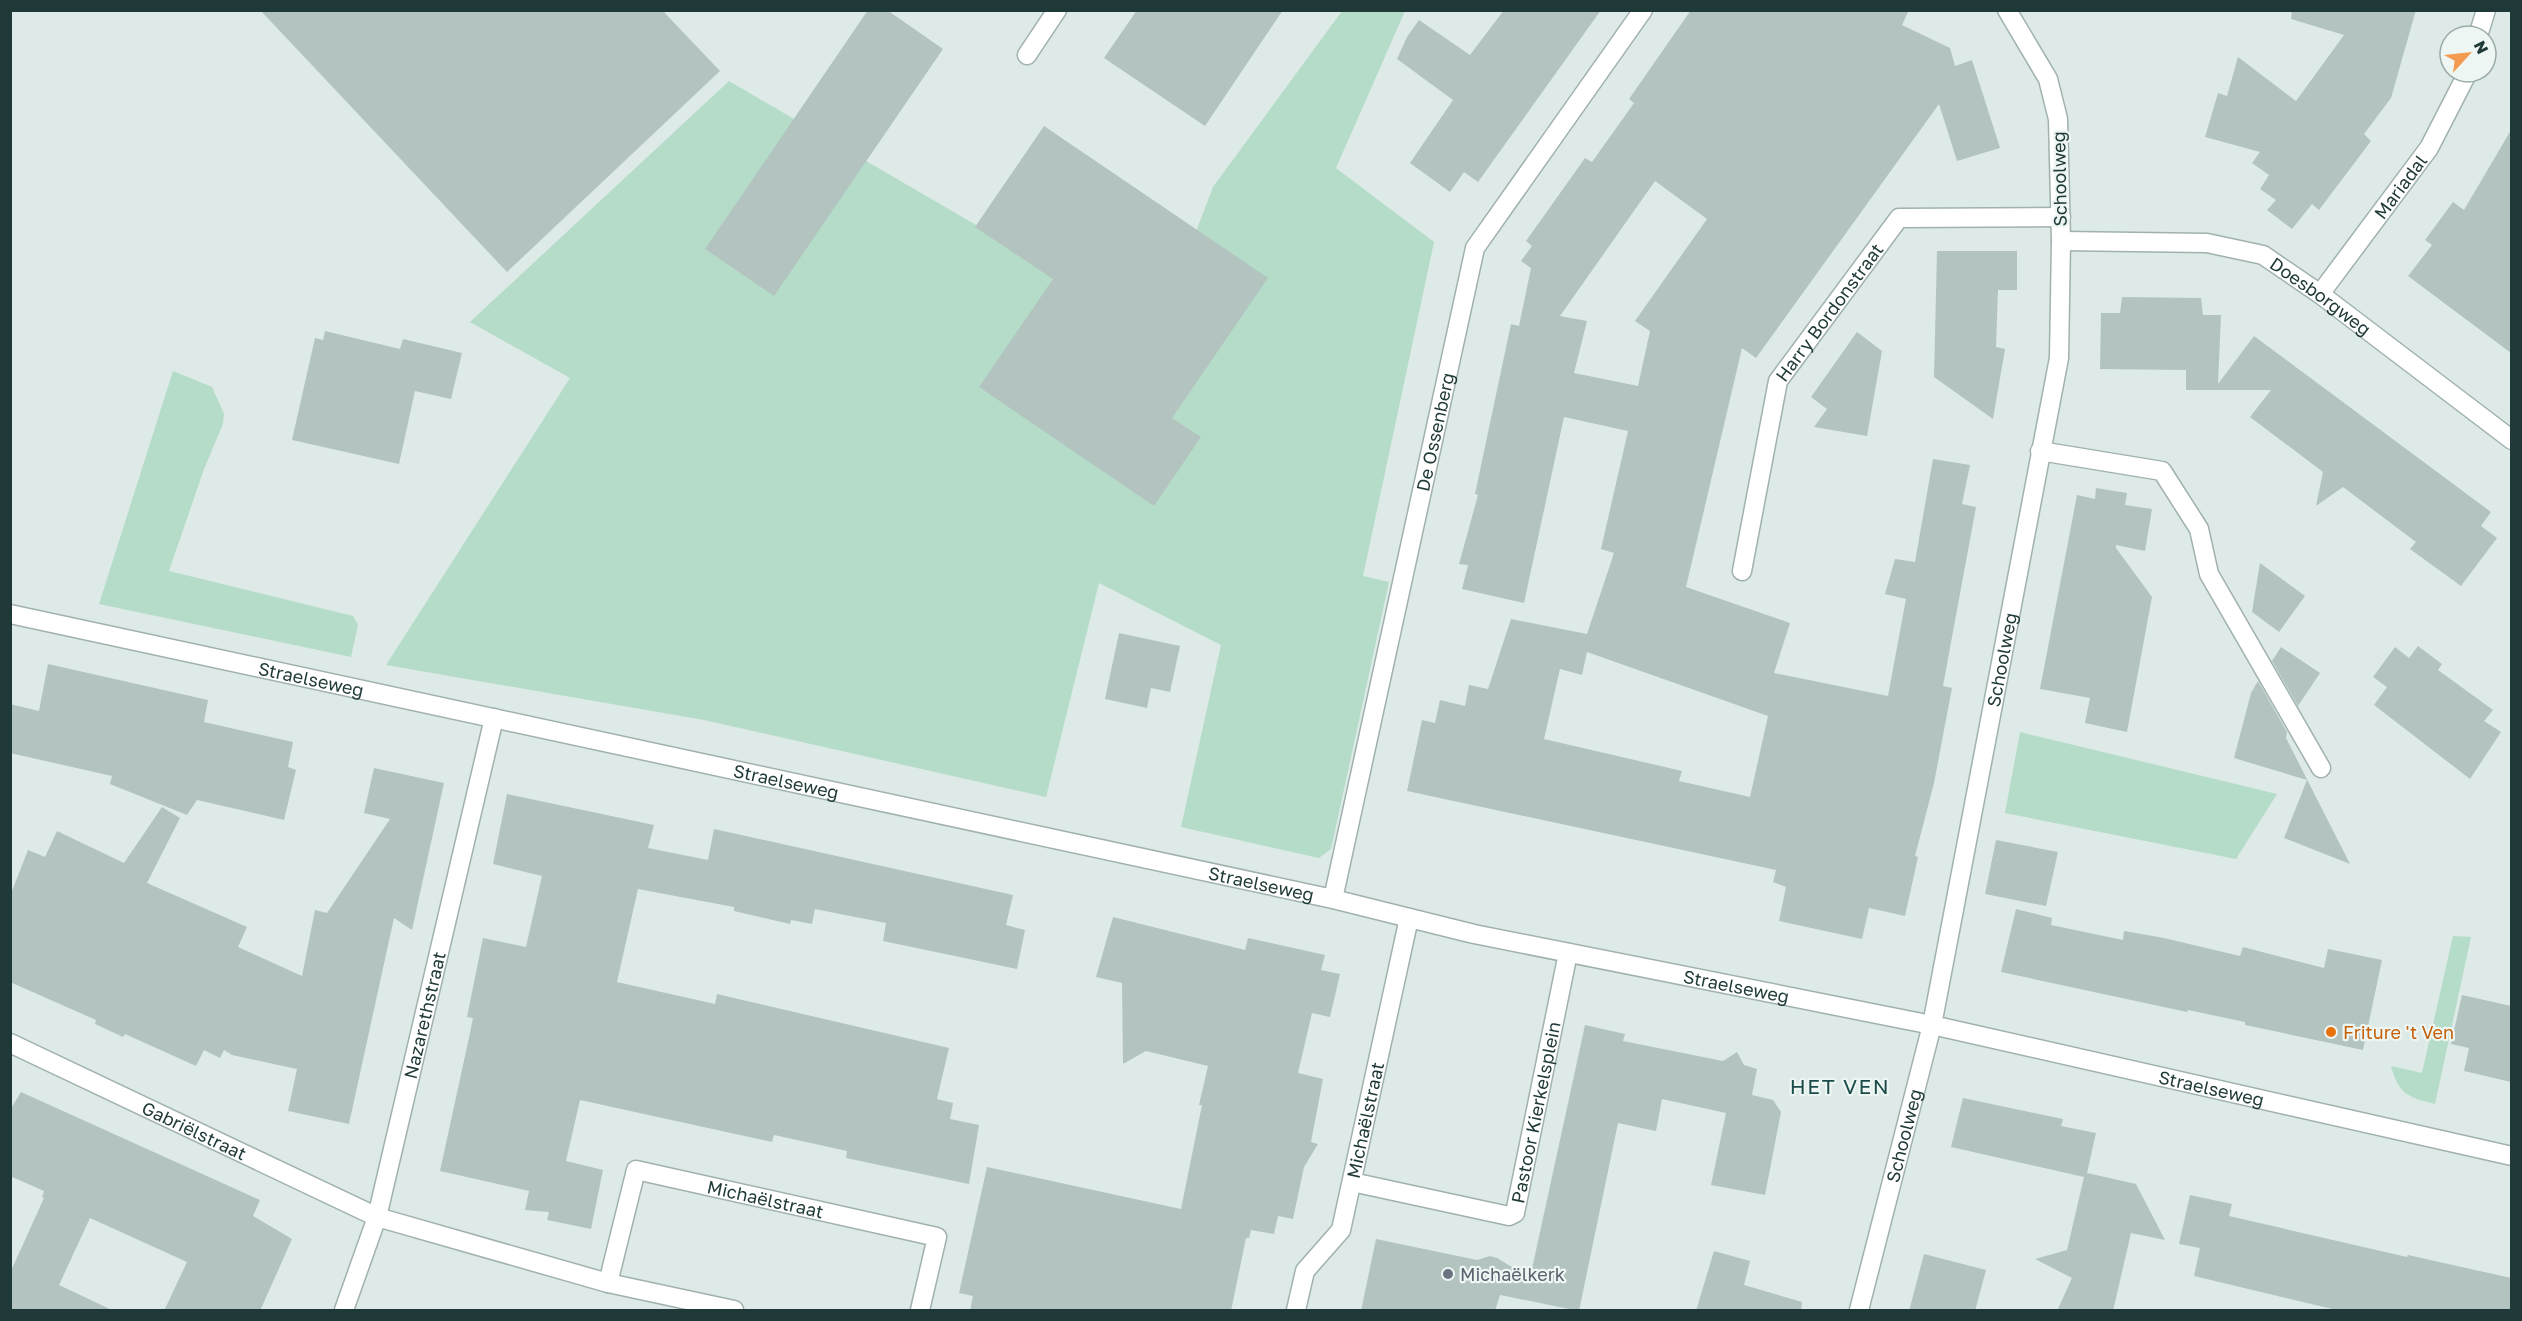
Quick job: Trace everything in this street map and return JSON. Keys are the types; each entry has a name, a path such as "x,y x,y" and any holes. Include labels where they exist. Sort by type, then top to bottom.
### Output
{"street":[{"path":"1027,55 1057,10"},
{"name":"De Ossenberg","path":"1333,899 1475,249 1643,10"},
{"name":"Schoolweg","path":"1858,1311 1932,1025 2059,358 2061,217 2058,119 2048,80 2007,10"},
{"name":"Mariadal","path":"2320,294 2429,148 2462,84"},
{"name":"Harry Bordonstraat","path":"1742,571 1778,381 1899,218 2061,217"},
{"name":"Doesborgweg","path":"2061,241 2207,243 2263,255 2320,294 2511,440"},
{"path":"2040,451 2162,471 2199,529 2209,574 2321,768"},
{"name":"Straelseweg","path":"10,614 1333,899 1474,934 1932,1025 2511,1156"},
{"name":"Nazarethstraat","path":"344,1311 377,1216 494,718"},
{"name":"Michaëlstraat","path":"1296,1311 1305,1272 1341,1230 1409,918"},
{"name":"Pastoor Kierkelsplein","path":"1352,1182 1509,1216 1515,1213 1568,953"},
{"name":"Gabriëlstraat","path":"10,1043 377,1216"},
{"name":"Michaëlstraat","path":"608,1283 636,1170 937,1237 920,1311"},
{"path":"377,1216 608,1283 734,1311"}],"green space":[{"path":"1342,11 1405,11 1336,168 1434,242 1363,576 1389,582 1331,849 1319,858 1181,827 1221,645 1099,583 1046,797 704,720 386,665 570,378 470,322 729,81 1158,331 1213,187"},
{"path":"173,371 212,387 224,414 223,424 204,469 169,571 353,616 358,625 351,657 99,604"},
{"path":"2020,732 2277,794 2236,859 2005,813"},
{"path":"2453,936 2471,937 2435,1104 2411,1097 2401,1089 2391,1066 2422,1073"}],"building":[{"path":"260,10 662,10 720,71 507,272"},
{"path":"868,10 887,10 943,49 774,296 705,249"},
{"path":"1137,10 1283,10 1205,126 1104,58"},
{"path":"1504,10 1601,10 1478,182 1464,172 1450,192 1410,163 1453,100 1397,59 1407,37 1419,20 1470,55"},
{"path":"1691,10 1909,10 1902,25 1950,48 1955,66 1972,60 2000,148 1957,161 1939,104 1756,358 1742,348 1686,587 1790,623 1774,673 1888,696 1906,599 1885,594 1895,559 1915,562 1933,459 1970,465 1962,504 1976,507 1943,686 1952,688 1934,783 1915,856 1918,857 1905,916 1869,908 1862,939 1779,921 1786,887 1773,882 1776,870 1407,791 1422,720 1435,723 1440,700 1465,706 1469,685 1488,689 1511,619 1587,634 1614,553 1601,549 1628,431 1564,417 1524,603 1462,589 1468,565 1459,564 1478,495 1475,494 1511,324 1519,326 1531,268 1521,261 1532,246 1526,241 1585,158 1592,162 1634,103 1629,99","holes":["1655,181 1707,219 1635,321 1650,331 1638,386 1574,373 1587,321 1560,316","1587,652 1768,716 1750,797 1679,781 1682,771 1544,739 1560,669 1582,675"]},
{"path":"2292,10 2416,10 2391,98 2364,134 2371,141 2319,210 2312,204 2292,229 2267,210 2276,200 2260,189 2269,175 2252,163 2260,152 2205,137 2218,93 2227,96 2238,57 2296,101 2344,35 2291,19"},
{"path":"1044,126 1268,278 1172,418 1201,437 1154,506 979,387 1053,279 975,227"},
{"path":"2511,130 2511,353 2408,276 2432,245 2425,240 2453,202 2464,210"},
{"path":"1937,251 2017,251 2017,290 1998,290 1996,347 2005,349 1993,419 1934,377"},
{"path":"2122,297 2201,298 2203,315 2221,315 2218,384 2254,336 2491,512 2481,526 2497,538 2461,586 2410,549 2416,542 2343,487 2316,506 2323,472 2250,417 2271,390 2186,390 2186,370 2100,369 2101,313 2120,313"},
{"path":"325,331 400,349 403,339 462,353 451,399 415,391 399,464 292,440 315,338 323,340"},
{"path":"1857,332 1882,351 1867,436 1814,427 1827,409 1811,397"},
{"path":"2096,488 2127,493 2125,505 2152,509 2145,551 2116,545 2152,597 2127,732 2085,723 2090,698 2040,689 2077,495 2095,499"},
{"path":"2260,563 2305,596 2279,632 2252,612"},
{"path":"1119,633 1180,646 1170,692 1151,688 1147,708 1105,699"},
{"path":"2418,646 2442,664 2438,670 2493,710 2484,721 2501,732 2470,779 2374,705 2387,687 2373,677 2395,647 2409,658"},
{"path":"2281,647 2320,673 2298,706 2272,661"},
{"path":"48,664 208,700 204,722 293,742 288,767 296,770 284,820 197,800 187,815 110,784 112,776 10,753 10,704 39,711"},
{"path":"2258,681 2287,732 2286,738 2350,864 2284,838 2307,780 2234,758 2251,693"},
{"path":"374,768 444,783 412,930 394,918 349,1124 288,1111 297,1069 232,1055 224,1050 220,1058 204,1050 196,1066 125,1034 123,1037 95,1024 96,1020 10,982 10,896 28,850 45,857 57,831 124,863 162,807 180,818 147,883 247,927 238,947 302,976 315,910 327,913 390,819 364,813"},
{"path":"507,794 654,825 648,848 708,860 714,829 1013,895 1006,925 1025,930 1017,969 883,941 886,923 815,909 812,924 791,920 790,924 734,911 734,907 638,889 617,982 715,1004 717,994 949,1048 937,1099 953,1103 950,1119 979,1125 969,1184 846,1158 847,1151 774,1135 772,1142 580,1100 566,1161 603,1170 591,1229 547,1220 549,1212 525,1210 529,1191 440,1171 473,1018 467,1017 483,938 526,947 542,876 493,864"},
{"path":"1996,840 2058,852 2046,906 1985,894"},
{"path":"2016,909 2052,918 2051,925 2123,940 2124,931 2240,956 2243,947 2324,968 2328,949 2382,960 2363,1050 2245,1025 2245,1022 2188,1010 2187,1012 2001,972"},
{"path":"1113,917 1245,950 1248,938 1325,955 1321,970 1340,974 1330,1017 1312,1013 1298,1073 1323,1079 1311,1142 1318,1144 1304,1167 1293,1219 1278,1216 1274,1234 1251,1230 1249,1238 1246,1238 1231,1311 970,1311 973,1296 959,1293 987,1167 1181,1209 1208,1066 1146,1051 1123,1064 1122,983 1096,977"},
{"path":"2462,995 2511,1006 2511,1082 2464,1071 2469,1048 2451,1044"},
{"path":"1585,1025 1625,1034 1623,1041 1723,1061 1737,1052 1744,1065 1757,1069 1752,1095 1773,1100 1781,1112 1765,1195 1711,1185 1726,1113 1662,1099 1656,1131 1618,1123 1579,1311 1500,1295 1495,1311 1361,1311 1376,1239 1477,1260 1490,1256 1530,1278"},
{"path":"21,1092 260,1200 253,1216 292,1239 260,1311 164,1311 187,1262 90,1218 59,1285 114,1311 10,1311 10,1273 44,1198 42,1197 44,1191 10,1176 10,1110"},
{"path":"1963,1098 2063,1119 2061,1126 2096,1133 2087,1173 2136,1184 2165,1240 2131,1233 2113,1311 2057,1311 2072,1278 2035,1259 2067,1250 2084,1177 1951,1147"},
{"path":"2190,1195 2232,1204 2229,1216 2407,1257 2408,1255 2511,1278 2511,1311 2341,1311 2194,1276 2200,1248 2179,1244"},
{"path":"1714,1251 1750,1261 1744,1285 1802,1302 1801,1311 1696,1311"},
{"path":"1924,1254 1986,1270 1975,1311 1909,1311"}],"place":[{"name":"Friture 't Ven","path":"2331,1032"},
{"name":"Michaëlkerk","path":"1448,1274"}],"district":[{"name":"HET VEN","path":"1840,1086"}]}
